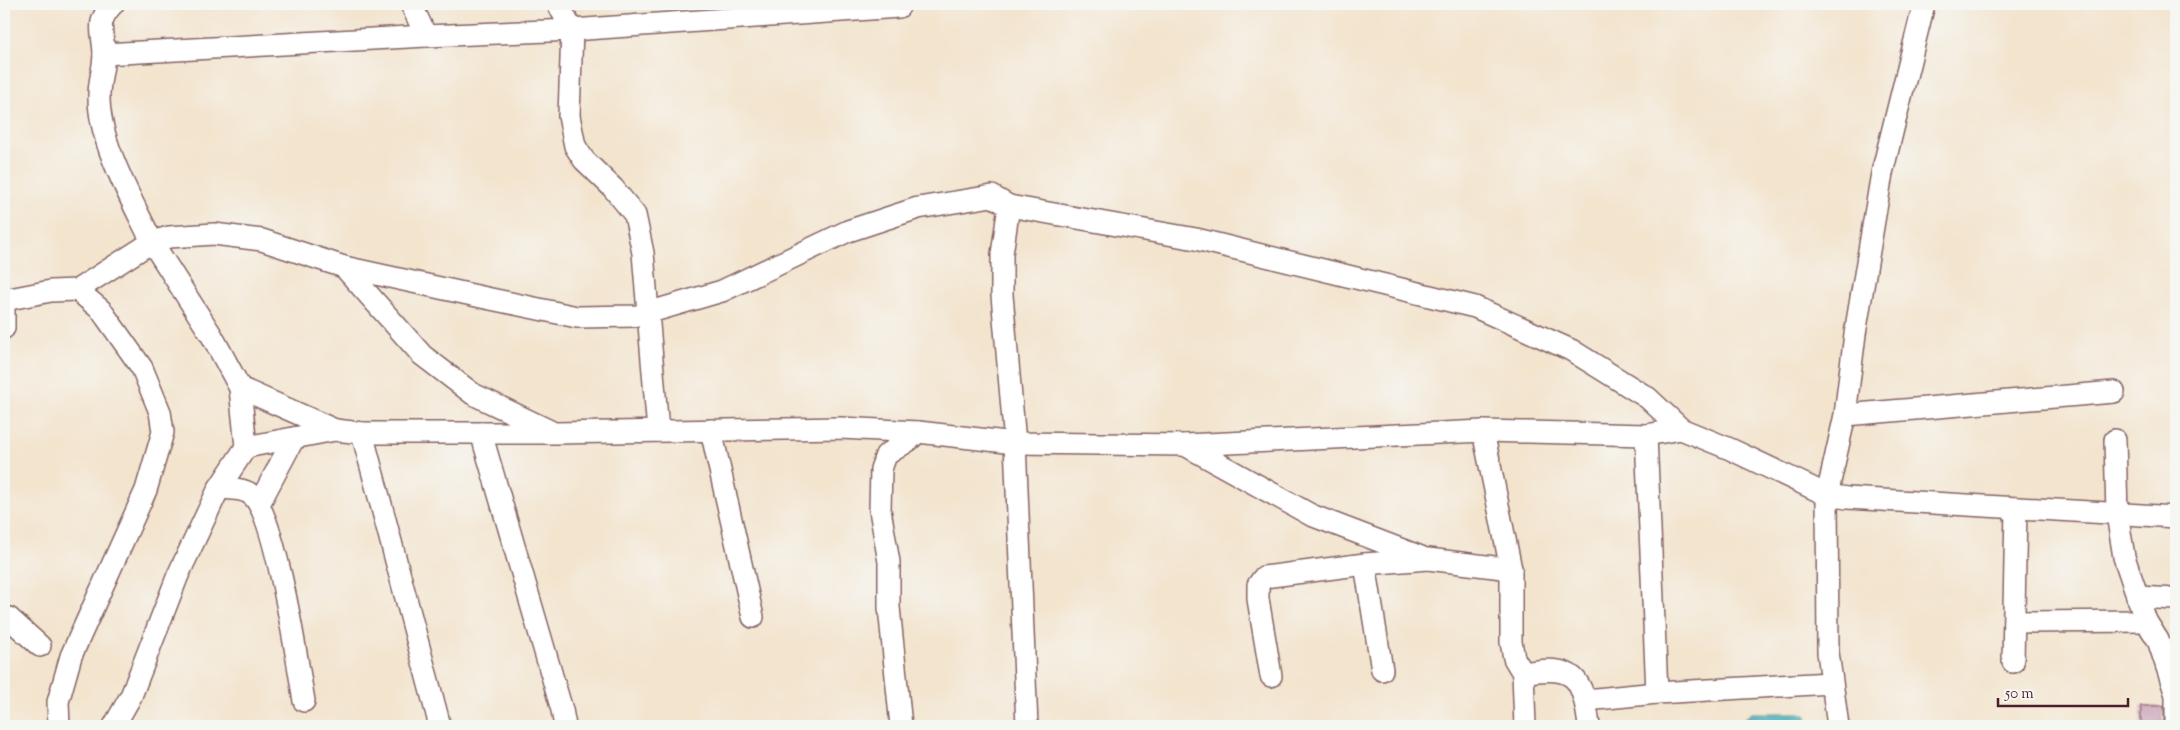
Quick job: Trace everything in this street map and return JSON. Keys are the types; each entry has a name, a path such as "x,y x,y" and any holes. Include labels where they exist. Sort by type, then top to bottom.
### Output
{"street":[{"path":"113,4 104,15 100,29 104,54 98,96 103,128 120,177 152,242 212,336 240,388 246,447 219,488 178,575 131,696 114,726"},
{"path":"411,4 426,36"},
{"path":"558,4 572,30 569,116 571,133 584,160 613,188 635,215 643,253 658,431"},
{"path":"1838,726 1828,652 1827,495 1845,415 1855,334 1882,173 1924,4"},
{"path":"104,54 572,30 899,7"},
{"path":"4,300 51,291 77,290 152,242 168,237 214,234 262,240 344,267 577,317 637,316 722,291 848,231 918,208 992,196 1009,206 1196,239 1476,307 1571,350 1648,398 1681,429 1730,449 1827,495 2176,517"},
{"path":"1009,206 1002,254 1002,295 1015,443 1026,726"},
{"path":"344,267 422,356 473,394 555,434"},
{"path":"59,726 58,702 71,656 146,490 163,432 160,412 142,368 101,310 77,290"},
{"path":"4,308 4,328"},
{"path":"240,388 335,430"},
{"path":"1845,415 2114,392"},
{"path":"246,447 335,430 362,433 555,434 841,428 918,432 1015,443 1185,445 1483,431 1646,435 1681,429"},
{"path":"712,430 753,617"},
{"path":"1483,431 1510,570 1511,642 1514,658 1523,673 1525,726"},
{"path":"901,726 889,607 889,562 880,510 880,469 886,455 918,432"},
{"path":"362,433 440,726"},
{"path":"481,433 562,710 565,726"},
{"path":"1646,435 1657,692"},
{"path":"260,504 294,438"},
{"path":"2115,440 2117,514 2124,557 2146,621 2158,640 2176,695 2176,726"},
{"path":"1185,445 1311,515 1428,560"},
{"path":"219,488 249,493 260,504 278,560 304,701"},
{"path":"2013,662 2016,508"},
{"path":"1271,676 1258,599 1258,585 1264,577 1365,564 1428,560 1510,570"},
{"path":"1365,564 1382,670"},
{"path":"2137,597 2176,599"},
{"path":"4,616 9,618 40,646"},
{"path":"2014,622 2146,621"},
{"path":"1523,673 1558,670 1573,676 1586,700 1589,726"},
{"path":"1586,700 1657,692 1831,682"}],"water":[{"path":"1752,713 1801,713 1806,716 1808,726 1745,726 1745,718"}],"building":[{"path":"2141,706 2164,706 2164,726 2141,726"}]}
